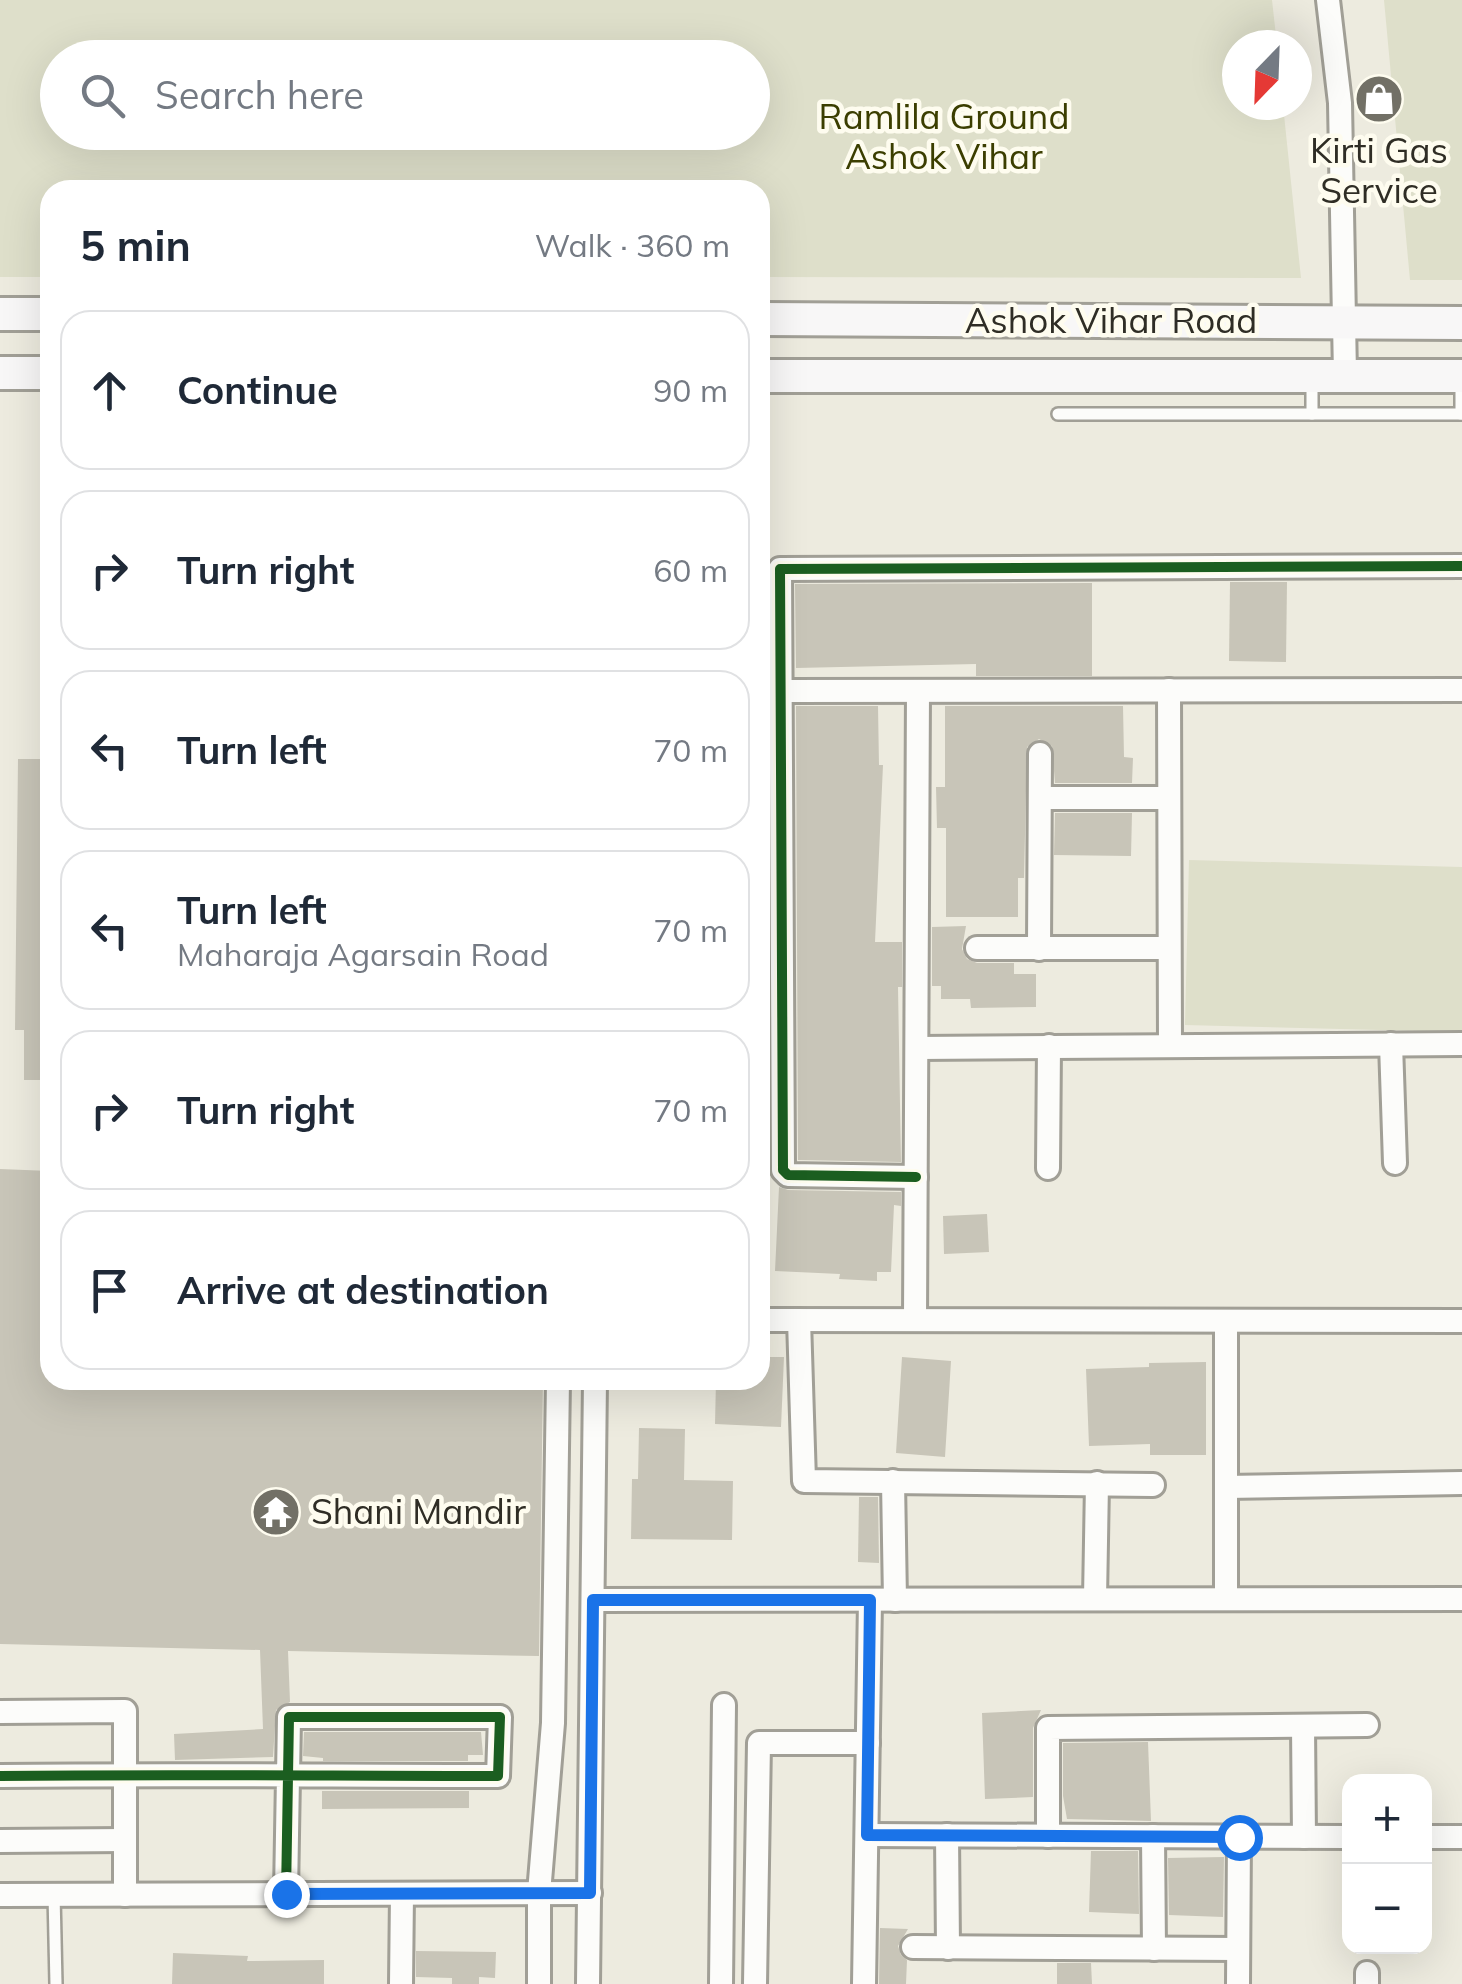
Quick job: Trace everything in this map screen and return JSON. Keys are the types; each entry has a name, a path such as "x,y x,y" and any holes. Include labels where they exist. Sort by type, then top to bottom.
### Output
{"main road":[{"path":"0,314 40,314"},
{"name":"Ashok Vihar Road","path":"770,319 1462,324"},
{"path":"0,373 40,373"},
{"name":"Ashok Vihar Road","path":"770,376 1461,376"}],"street":[{"path":"1328,0 1340,103 1345,375"},
{"path":"916,1177 788,1175 784,1170 782,568 1462,566"},
{"path":"1169,690 1170,1046"},
{"path":"781,691 1462,690"},
{"path":"915,1320 918,691"},
{"path":"1039,948 1040,754"},
{"path":"1040,798 1169,798"},
{"path":"977,948 1170,948"},
{"path":"1391,1044 1395,1163"},
{"path":"918,1048 1462,1044"},
{"path":"1048,1168 1050,1046"},
{"path":"770,1320 1462,1321"},
{"path":"799,1320 804,1481 1153,1484"},
{"path":"1226,1320 1226,1599"},
{"path":"540,1984 539,1894 553,1723 558,1390"},
{"path":"588,1984 595,1390"},
{"path":"893,1481 895,1600"},
{"path":"1226,1488 1462,1482"},
{"path":"1095,1600 1097,1484"},
{"path":"593,1600 1462,1599"},
{"path":"864,1984 870,1600"},
{"path":"721,1984 724,1704"},
{"path":"0,1712 125,1711 126,1895"},
{"path":"0,1776 126,1775 288,1776 498,1776 500,1716 289,1717 288,1776 286,1894"},
{"path":"1048,1836 1048,1728 1367,1725"},
{"path":"1303,1726 1304,1837"},
{"path":"755,1984 759,1743 868,1743"},
{"path":"867,1835 1342,1837"},
{"path":"946,1835 948,1948"},
{"path":"1152,1836 1154,1948"},
{"path":"1238,1984 1239,1837"},
{"path":"1432,1838 1462,1838"},
{"path":"0,1841 125,1840"},
{"path":"0,1894 590,1893"},
{"path":"401,1984 402,1894"},
{"path":"913,1947 1238,1949"}],"lane":[{"path":"1312,375 1312,414"},
{"path":"1058,414 1462,414 1461,376"},
{"path":"54,1894 56,1984"}],"green space":[{"name":"Ramlila Ground Ashok Vihar","path":"0,0 1272,0 1275,30 1222,30 1222,120 1285,120 1301,278 770,277 770,180 40,180 40,277 0,277"},
{"path":"1384,0 1462,0 1462,280 1410,280"},
{"path":"1189,860 1462,867 1462,1032 1185,1025"}],"building":[{"path":"1230,582 1287,582 1286,662 1229,661"},
{"path":"1092,583 1092,676 976,676 976,664 796,668 795,584"},
{"path":"796,706 878,706 879,765 883,765 875,942 902,942 902,987 898,987 901,1162 798,1160"},
{"path":"945,706 1123,706 1124,757 1133,758 1132,783 1055,783 1052,746 1039,739 1027,747 1024,878 1018,878 1018,917 946,917 946,828 937,828 936,787 945,787"},
{"path":"18,759 40,759 40,1080 24,1080 24,1030 15,1030"},
{"path":"1055,813 1132,813 1131,856 1054,855"},
{"path":"966,926 962,949 967,959 977,963 1014,963 1014,974 1036,974 1036,1007 971,1008 970,999 941,999 941,986 932,986 932,927"},
{"name":"Shani Mandir","path":"0,1169 40,1171 40,1390 543,1390 539,1656 288,1651 290,1702 276,1710 273,1757 175,1760 174,1734 263,1729 260,1650 0,1644"},
{"path":"779,1187 901,1192 901,1206 894,1205 891,1272 877,1272 877,1281 839,1279 840,1274 775,1271"},
{"path":"987,1214 989,1252 944,1254 943,1216"},
{"path":"770,1357 784,1357 781,1427 715,1424 716,1390 770,1390"},
{"path":"902,1357 951,1361 945,1457 896,1453"},
{"path":"1206,1362 1206,1455 1150,1455 1150,1444 1089,1446 1086,1369"},
{"path":"639,1428 685,1429 684,1480 733,1481 732,1540 631,1539 632,1479 638,1479"},
{"path":"859,1497 878,1497 879,1563 858,1562"},
{"path":"1041,1710 1033,1728 1033,1797 985,1799 982,1713"},
{"path":"304,1732 481,1732 483,1755 468,1755 468,1761 323,1761 303,1756"},
{"path":"1148,1742 1151,1821 1067,1819 1063,1743"},
{"path":"322,1791 469,1791 469,1808 322,1809"},
{"path":"1091,1851 1138,1851 1139,1914 1089,1912"},
{"path":"1224,1857 1223,1917 1169,1915 1168,1858"},
{"path":"880,1928 908,1929 898,1946 907,1960 906,1984 879,1984"},
{"path":"416,1951 496,1952 495,1978 479,1977 479,1984 452,1984 452,1978 416,1977"},
{"path":"173,1953 248,1956 247,1961 324,1960 324,1984 172,1984"},
{"path":"1057,1963 1091,1963 1092,1984 1057,1984"}],"cycle path":[{"path":"916,1177 788,1175 783,1170 780,569 1462,566"},
{"path":"0,1776 187,1775 249,1775 311,1775 498,1776 500,1717 289,1717 286,1894"}],"place":[{"name":"Kirti Gas Service","path":"1379,99"},
{"name":"Shani Mandir","path":"276,1512"}],"route":[{"path":"286,1894 590,1893 593,1600 870,1600 867,1835 1239,1837"}]}
